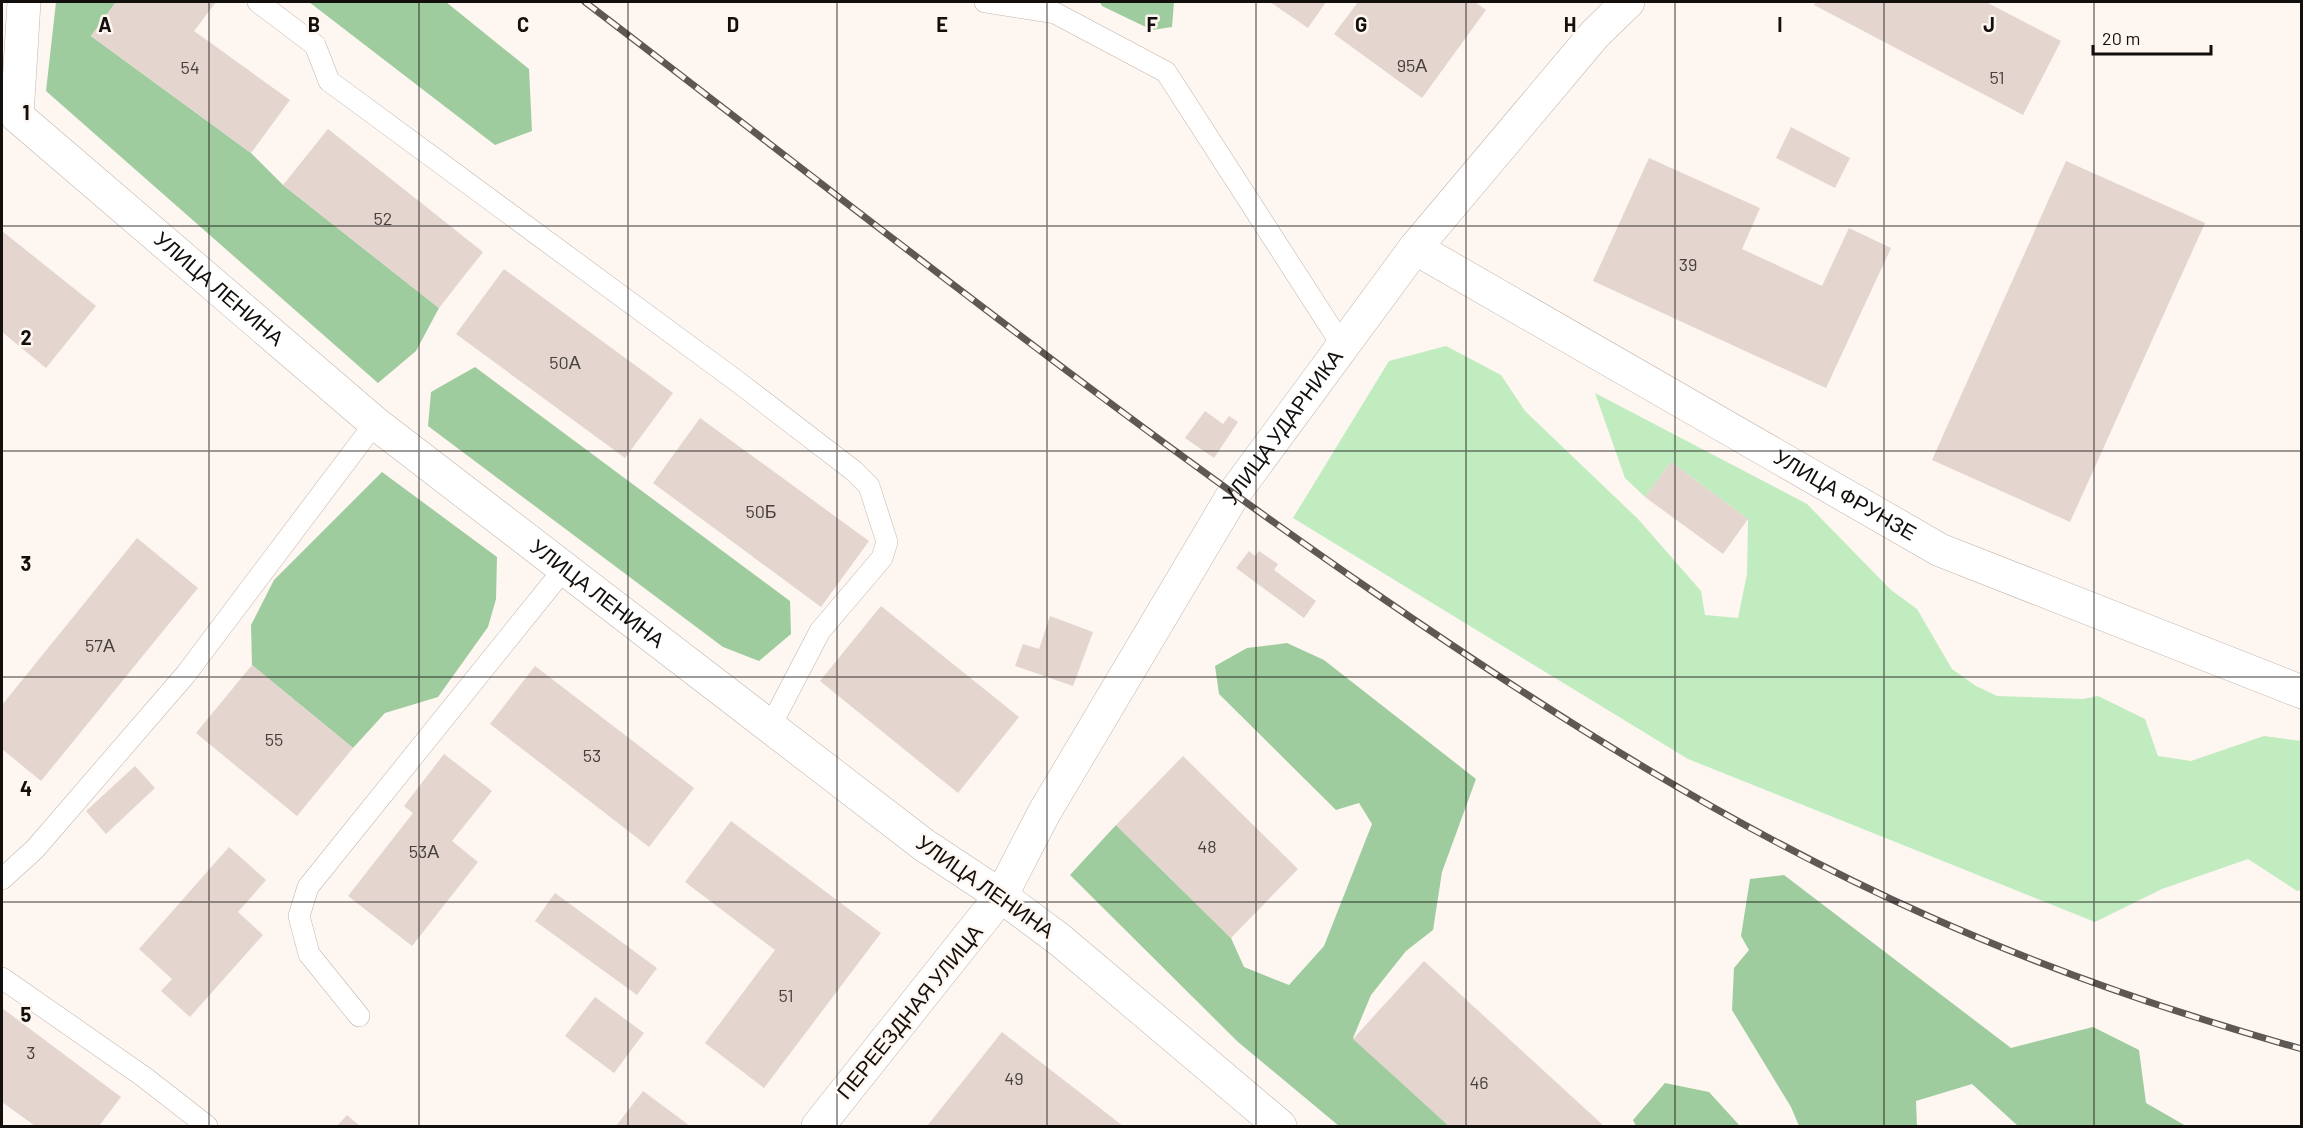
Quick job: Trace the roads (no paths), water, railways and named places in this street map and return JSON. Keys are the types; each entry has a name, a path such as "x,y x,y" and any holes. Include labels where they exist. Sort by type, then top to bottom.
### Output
{"street":[{"name":"УЛИЦА ЛЕНИНА","path":"24,2 9,103 16,116 375,423 924,845 1001,896 1060,940 1280,1126"},
{"name":"УЛИЦА УДАРНИКА","path":"1001,896 1044,813 1233,495 1414,248 1587,43 1628,2"},
{"name":"УЛИЦА ФРУНЗЕ","path":"1414,248 1940,550 2301,692"},
{"name":"ПЕРЕЕЗДНАЯ УЛИЦА","path":"818,1126 1001,896"}],"lane":[{"path":"258,2 315,45 329,81 738,382 854,471 869,486 887,542 882,558 820,631 770,727"},
{"path":"985,2 1055,13 1166,72 1342,345"},
{"path":"2,879 35,849 186,674 375,423"},
{"path":"359,1016 309,954 299,916 308,887 564,569"},
{"path":"2,978 144,1077 207,1126"}],"railway":[{"path":"585,2 976,302 1174,450 1441,638 1644,767 1784,846 1855,882 1974,936 2112,989 2207,1021 2302,1049"}]}
